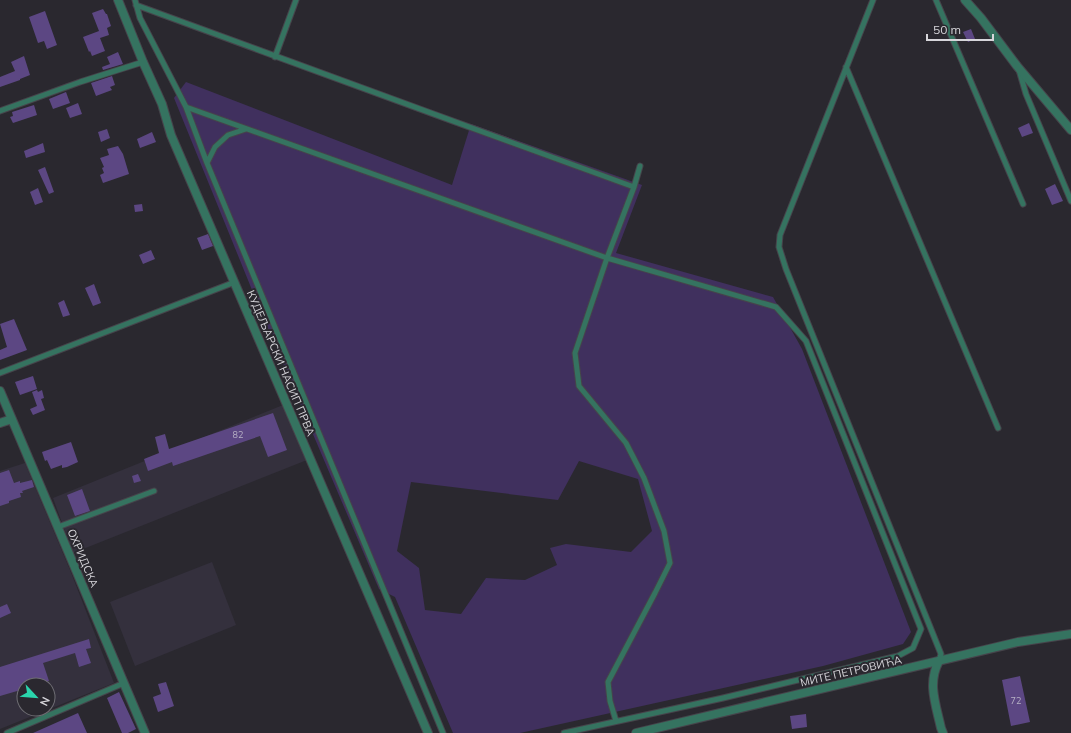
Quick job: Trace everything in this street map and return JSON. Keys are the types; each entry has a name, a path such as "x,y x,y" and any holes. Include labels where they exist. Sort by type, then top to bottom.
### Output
{"street":[{"name":"КУДЕЉАРСКИ НАСИП ПРВА","path":"118,0 162,104 171,135 428,733"},
{"path":"965,0 981,18 1017,66 1071,130"},
{"name":"ОХРИДСКА","path":"0,391 146,733"},
{"path":"0,423 12,419"},
{"name":"МИТЕ ПЕТРОВИЋА","path":"636,733 1018,642 1071,634"},
{"path":"939,661 933,675 933,692 943,733"}],"lane":[{"path":"275,57 296,0"},
{"path":"873,0 780,235 779,247 786,269 941,654 939,661"},
{"path":"936,0 1023,204"},
{"path":"135,3 275,57 634,187"},
{"path":"135,3 140,18 186,107 207,163 443,733"},
{"path":"0,111 80,82 143,62"},
{"path":"1017,66 1026,94 1071,201"},
{"path":"846,67 998,428"},
{"path":"186,107 607,258 776,307 806,340 921,629 913,648 898,656 722,698 564,733"},
{"path":"207,163 215,147 228,135 246,129"},
{"path":"616,721 610,701 608,682 670,563 664,531 644,478 626,443 579,386 576,353 607,258 634,187 640,166"},
{"path":"0,373 235,282"},
{"path":"58,527 154,491"},
{"path":"7,733 124,683"}],"shaded area":[{"path":"186,82 452,185 471,124 642,185 616,253 773,297 802,349 911,632 903,644 823,666 520,733 453,733 395,597 379,589 263,317 174,98","holes":["579,461 638,479 652,531 631,552 566,544 550,548 557,565 525,580 486,578 461,614 425,610 419,568 397,551 411,482 558,500"]},
{"path":"283,405 307,460 73,553 53,498"},
{"path":"25,463 70,570 114,683 56,706 56,677 16,677 16,717 30,717 0,729 0,471"},
{"path":"212,562 236,625 135,666 110,602"}],"building":[{"path":"103,9 107,14 111,26 107,28 109,35 100,38 105,51 92,56 83,37 99,31 92,13"},
{"path":"45,11 57,45 47,49 44,41 38,43 29,17"},
{"path":"971,29 975,39 968,42 963,32"},
{"path":"118,52 123,64 103,70 102,67 110,64 107,57"},
{"path":"24,56 30,75 0,87 0,77 15,71 11,62"},
{"path":"112,76 115,85 110,87 112,90 96,96 91,83"},
{"path":"66,92 70,103 53,109 49,99"},
{"path":"78,103 82,114 70,118 66,108"},
{"path":"34,105 37,115 13,123 10,117 13,116 12,112"},
{"path":"1029,123 1033,133 1022,137 1018,128"},
{"path":"107,129 110,138 101,142 98,132"},
{"path":"152,132 156,142 140,148 137,139"},
{"path":"43,143 45,152 26,158 24,151"},
{"path":"118,146 123,154 129,174 103,183 100,175 104,173 102,168 104,167 100,158 109,155 107,149"},
{"path":"45,167 54,192 49,194 38,170"},
{"path":"1055,184 1063,201 1052,205 1045,189"},
{"path":"38,188 43,202 35,205 30,192"},
{"path":"142,204 143,211 135,212 134,205"},
{"path":"208,234 213,246 202,250 197,238"},
{"path":"151,250 155,259 143,264 139,255"},
{"path":"94,284 101,303 93,306 85,288"},
{"path":"64,300 70,315 63,317 58,303"},
{"path":"14,319 27,350 0,360 0,350 7,347 0,324"},
{"path":"33,376 37,389 20,395 15,382"},
{"path":"37,390 38,392 42,390 44,398 41,399 45,410 33,415 30,409 37,406 32,392"},
{"path":"273,413 287,450 268,457 260,436 173,466 172,462 148,471 144,459 159,453 155,437 165,434 169,449"},
{"path":"71,442 78,462 67,467 62,468 62,465 51,469 47,460 45,461 42,452"},
{"path":"9,470 14,483 32,480 34,487 22,491 23,493 20,493 21,497 0,506 0,473"},
{"path":"138,474 141,481 134,483 132,476"},
{"path":"82,489 90,511 75,516 67,495"},
{"path":"7,604 11,613 0,618 0,607"},
{"path":"89,639 91,648 86,649 91,663 79,667 75,653 43,663 48,677 16,677 16,691 0,696 0,667"},
{"path":"1020,676 1030,722 1011,726 1002,680"},
{"path":"166,682 174,706 158,712 153,697 161,694 158,684"},
{"path":"119,692 136,729 128,733 122,733 107,698"},
{"path":"78,713 87,733 33,733"},
{"path":"806,714 807,727 792,729 790,716"}]}
